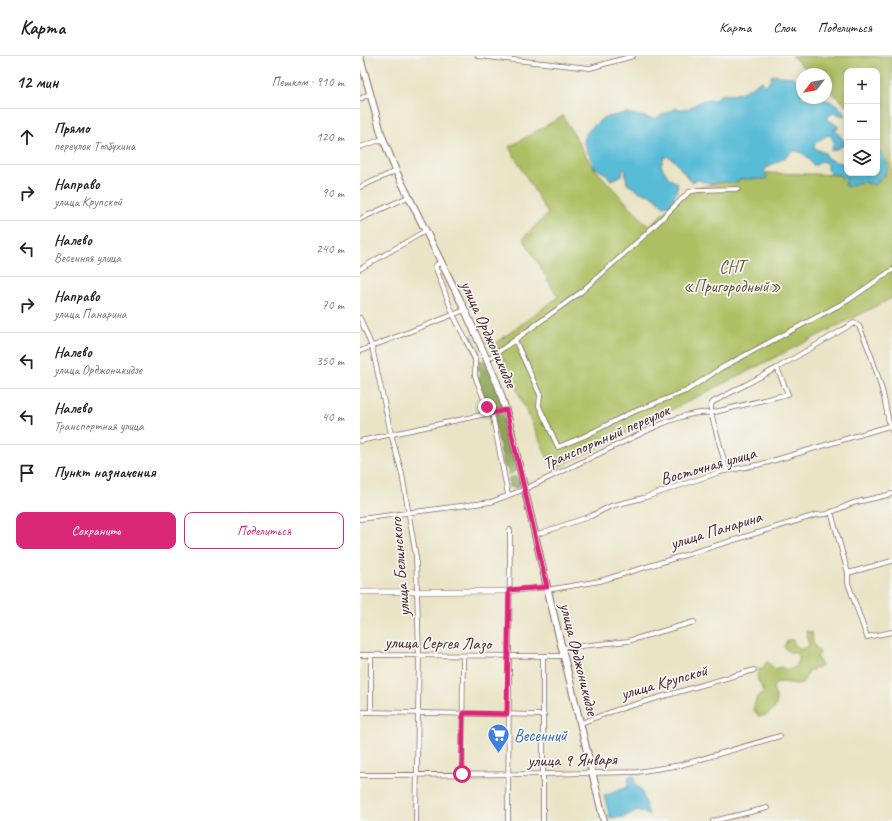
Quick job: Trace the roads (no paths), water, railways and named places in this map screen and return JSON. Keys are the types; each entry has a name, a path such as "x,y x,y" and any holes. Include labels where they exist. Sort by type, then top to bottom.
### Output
{"main road":[{"name":"улица Орджоникидзе","path":"360,57 383,139 396,171 465,310 498,384 506,410 536,535 547,589 604,821"}],"street":[{"path":"478,56 590,68 633,56"},
{"path":"360,99 371,93"},
{"path":"360,147 383,139"},
{"path":"360,187 396,171"},
{"path":"487,360 581,292 645,235 689,192 698,190 738,189"},
{"path":"360,219 408,197"},
{"path":"360,269 425,231"},
{"path":"441,262 434,266 453,314 475,359 475,376 487,407 492,413 508,495"},
{"path":"515,340 540,395 539,406 558,447 585,436 628,414 686,391 721,368 847,301 892,270"},
{"path":"360,351 465,310"},
{"name":"улица Белинского","path":"360,318 372,347 391,434 402,474 416,557 418,592 416,821"},
{"path":"727,471 711,413 711,405 713,402 777,368 854,323 859,326 877,370 888,412 889,426 892,431"},
{"name":"Транспортный переулок","path":"525,489 675,418 703,412 711,413 788,394 777,368"},
{"path":"360,441 506,410"},
{"name":"Восточная улица","path":"536,535 591,516 611,506 642,498 727,471 762,464 889,426"},
{"path":"360,519 491,502 525,489"},
{"name":"улица Панарина","path":"360,592 547,589 600,580 752,533 831,512 854,503 892,494"},
{"path":"831,512 848,573 848,583 867,637 892,632"},
{"path":"508,821 507,714 510,530"},
{"path":"848,573 892,561"},
{"path":"562,648 628,641 694,622"},
{"name":"улица Сергея Лазо","path":"360,655 508,657 564,656"},
{"path":"371,655 371,712"},
{"path":"462,774 463,656"},
{"path":"543,656 543,821"},
{"name":"улица Крупской","path":"581,723 616,710 754,670"},
{"path":"360,712 544,715"},
{"name":"улица 9 Января","path":"360,774 542,774 638,772 681,765 780,736"},
{"path":"713,821 767,808"}],"water":[{"path":"777,74 778,76 793,77 796,79 796,104 832,104 832,102 838,106 842,110 844,116 833,113 827,119 838,126 838,129 834,129 844,141 843,146 831,151 834,142 831,136 828,135 815,143 814,148 825,153 826,157 834,161 839,163 844,162 844,176 880,176 880,153 887,161 887,169 879,182 874,185 861,183 848,187 845,186 847,177 842,179 839,174 834,175 827,170 827,163 821,161 817,165 813,165 804,155 799,152 792,151 786,157 764,170 767,177 766,179 741,179 735,183 723,182 710,184 699,180 691,182 674,160 667,156 663,159 661,166 669,178 677,183 678,187 676,187 677,192 671,205 662,206 655,197 640,192 627,184 625,169 623,169 622,175 611,180 606,174 595,168 584,143 585,135 603,118 627,113 654,119 674,109 688,109 703,100 714,100 722,94 733,95 762,81 765,87 768,82 771,82 771,76"},
{"path":"629,776 634,776 635,785 641,789 649,815 637,810 624,817 610,818 604,796 628,787"}],"place":[{"name":"Весенний","path":"499,754"}],"park label":[{"name":"СНТ «Пригородный»","path":"732,276"}]}
